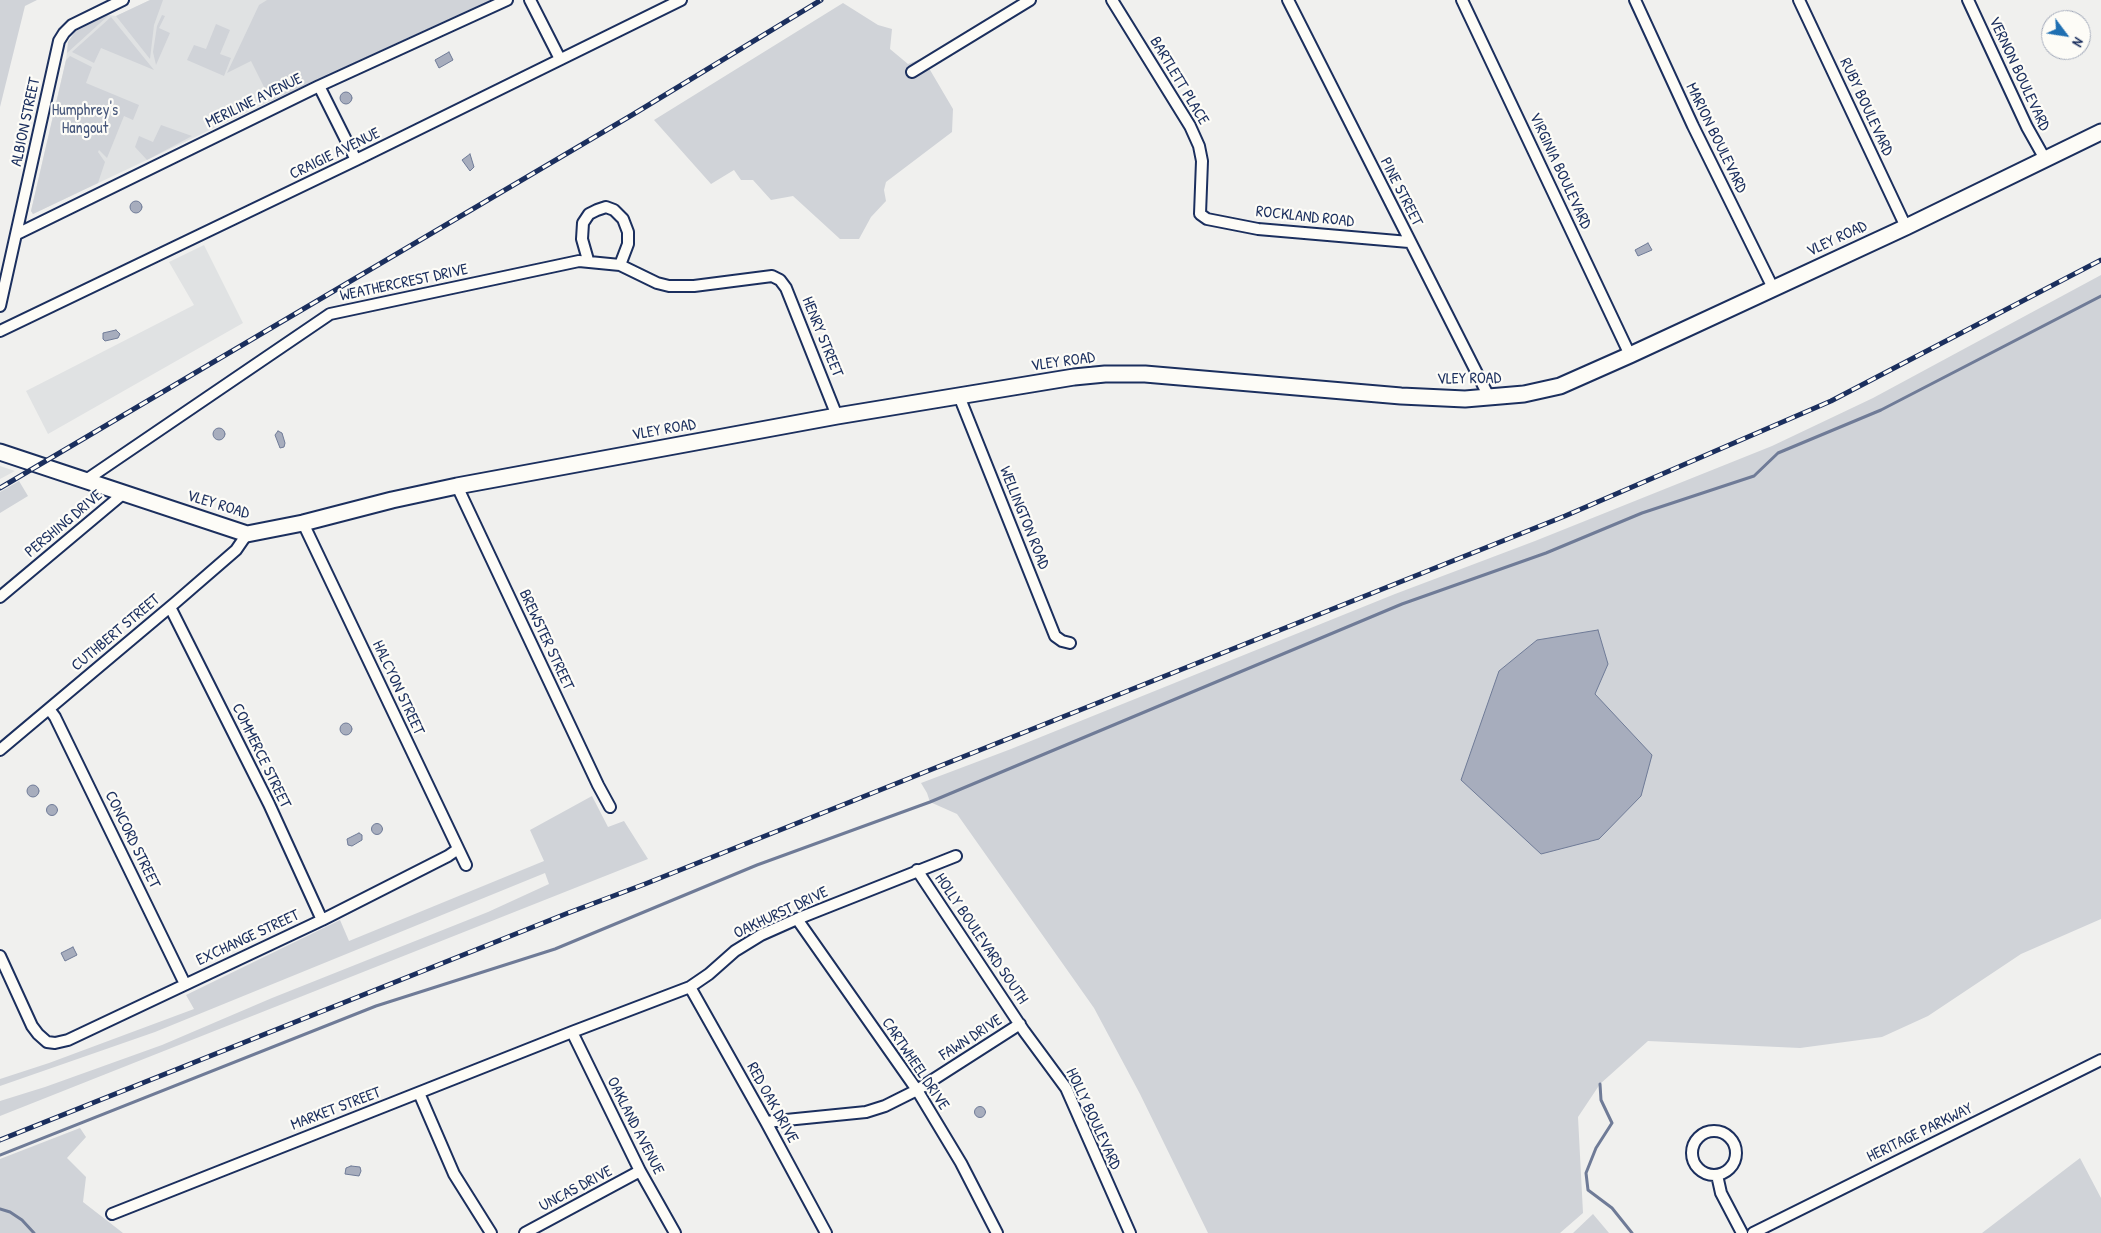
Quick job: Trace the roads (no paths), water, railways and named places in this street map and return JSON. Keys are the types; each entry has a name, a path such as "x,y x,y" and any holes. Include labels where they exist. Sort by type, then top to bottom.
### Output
{"street":[{"name":"ALBION STREET","path":"0,306 59,41 72,25 123,0"},
{"name":"MERILINE AVENUE","path":"17,234 319,86 507,0"},
{"path":"530,0 560,59"},
{"name":"CRAIGIE AVENUE","path":"0,331 356,160 681,0"},
{"path":"912,72 1030,0"},
{"name":"BARTLETT PLACE","path":"1112,0 1190,126 1199,146 1202,161 1200,214"},
{"name":"PINE STREET","path":"1288,0 1489,398"},
{"name":"VIRGINIA BOULEVARD","path":"1462,0 1630,355"},
{"name":"MARION BOULEVARD","path":"1635,0 1693,126 1773,288"},
{"name":"RUBY BOULEVARD","path":"1799,0 1906,227"},
{"name":"VERNON BOULEVARD","path":"1968,0 2027,127 2045,159"},
{"path":"319,86 356,160"},
{"name":"VLEY ROAD","path":"0,452 247,534 303,523 457,486 837,416 1074,377 1105,374 1172,376 1401,396 1465,399 1524,394 1560,386 1630,355 1906,227 2101,132"},
{"path":"588,260 582,239 583,223 589,214 606,207 614,210 623,219 628,232 628,244 620,265"},
{"name":"ROCKLAND ROAD","path":"1200,214 1207,219 1258,228 1410,242"},
{"name":"WEATHERCREST DRIVE","path":"86,480 330,314 588,260 620,265 657,283 669,286 694,286 772,276"},
{"name":"HENRY STREET","path":"772,276 780,280 786,288 837,416"},
{"name":"WELLINGTON ROAD","path":"959,396 1055,636 1062,641 1070,643"},
{"name":"BREWSTER STREET","path":"457,486 610,807"},
{"name":"PERSHING DRIVE","path":"0,597 124,493"},
{"name":"HALCYON STREET","path":"303,523 466,866"},
{"name":"CUTHBERT STREET","path":"0,750 236,550 247,534"},
{"name":"COMMERCE STREET","path":"170,607 269,804 322,920"},
{"name":"CONCORD STREET","path":"49,709 57,720 185,984"},
{"name":"EXCHANGE STREET","path":"0,956 32,1026 47,1042 56,1043 68,1040 322,920 448,856 458,849"},
{"name":"OAKHURST DRIVE","path":"572,1032 690,987 709,974 735,951 761,935 956,856"},
{"name":"HOLLY BOULEVARD SOUTH","path":"918,870 1020,1024"},
{"name":"CARTWHEEL DRIVE","path":"797,919 917,1090 961,1163 997,1233"},
{"name":"RED OAK DRIVE","path":"690,987 826,1233"},
{"name":"FAWN DRIVE","path":"766,1122 866,1112 884,1106 917,1090 1020,1024"},
{"name":"HOLLY BOULEVARD","path":"1020,1024 1066,1088 1130,1233"},
{"name":"MARKET STREET","path":"112,1214 572,1032"},
{"name":"OAKLAND AVENUE","path":"572,1032 640,1171 675,1233"},
{"name":"HERITAGE PARKWAY","path":"1753,1233 2101,1060"},
{"path":"419,1093 454,1174 491,1233"},
{"path":"1710,1131 1717,1131 1729,1138 1736,1150 1733,1163 1723,1173 1717,1175 1702,1172 1693,1160 1693,1146 1703,1134 1710,1131"},
{"name":"UNCAS DRIVE","path":"526,1233 640,1171"},
{"path":"1717,1175 1721,1193 1742,1233"}],"water":[{"path":"449,52 453,60 439,68 435,60"},
{"path":"346,92 352,98 346,104 340,98"},
{"path":"470,154 474,167 470,171 462,160"},
{"path":"136,201 142,207 136,213 130,207"},
{"path":"1648,243 1652,250 1638,256 1635,250"},
{"path":"116,330 120,334 118,338 105,341 103,339 103,333"},
{"path":"219,428 225,434 219,440 213,434"},
{"path":"278,431 282,433 285,443 284,447 280,448 275,435"},
{"path":"1598,630 1608,664 1595,694 1652,755 1641,796 1599,839 1541,854 1461,780 1499,671 1537,640"},
{"path":"346,723 352,729 346,735 340,729"},
{"path":"33,785 39,791 33,797 27,791"},
{"path":"52,804 58,810 52,816 46,810"},
{"path":"377,823 383,829 377,835 371,829"},
{"path":"359,833 362,835 362,840 352,846 348,845 347,839"},
{"path":"73,947 77,955 65,961 61,953"},
{"path":"980,1106 986,1112 980,1118 974,1112"},
{"path":"351,1166 360,1167 359,1176 345,1174 346,1168"}],"waterway":[{"path":"0,1155 376,1006 555,949 757,865 930,802 1402,604 1546,553 1642,513 1754,476 1778,453 1881,410 2101,296"},
{"path":"1600,1084 1601,1100 1612,1123 1596,1148 1586,1173 1588,1190 1612,1208 1632,1233"},
{"path":"0,1209 10,1212 22,1220 34,1233"}],"railway":[{"path":"0,488 632,115 821,0"},
{"path":"0,1140 1565,516 1831,401 2101,260"}],"park label":[{"name":"Humphrey's Hangout","path":"85,120"}]}
